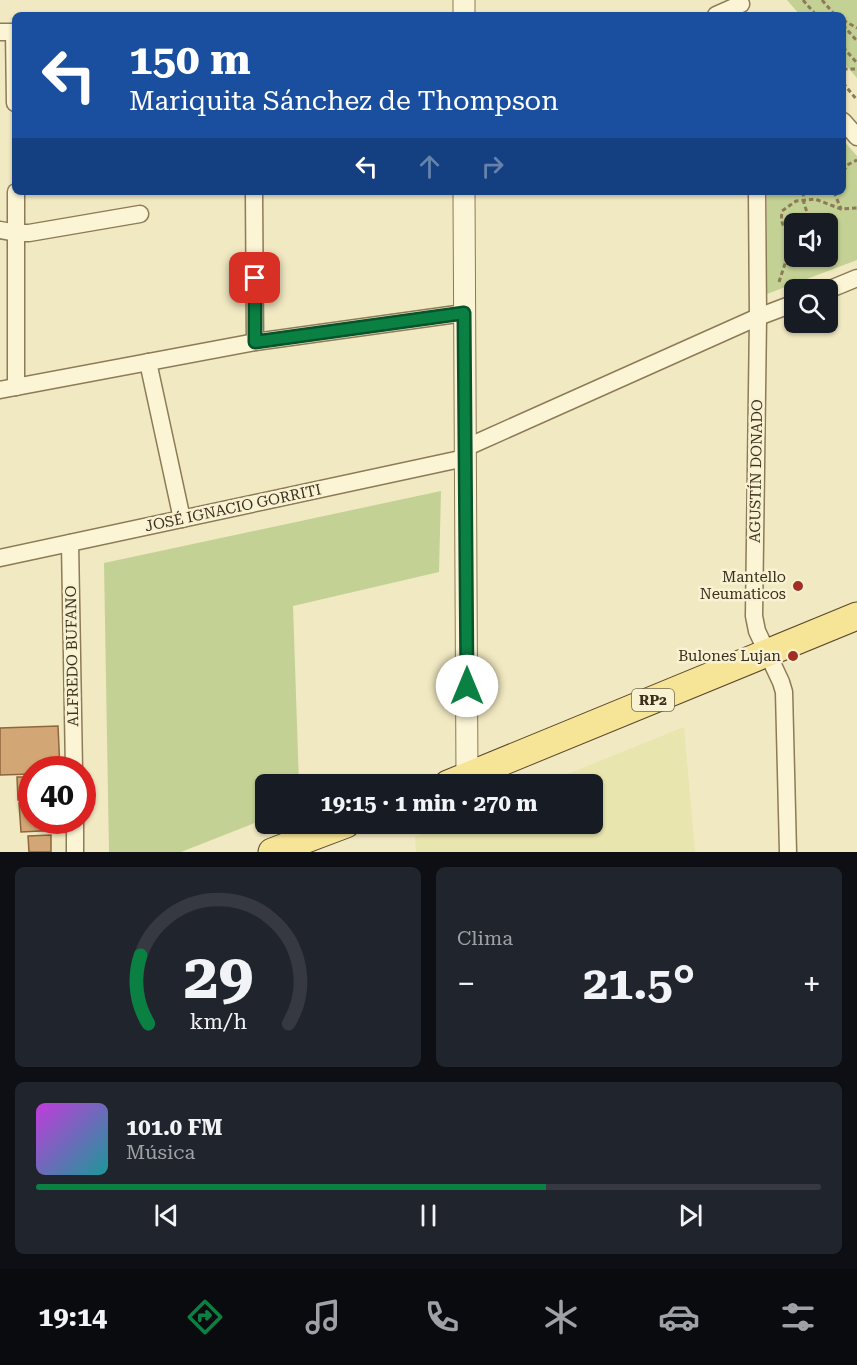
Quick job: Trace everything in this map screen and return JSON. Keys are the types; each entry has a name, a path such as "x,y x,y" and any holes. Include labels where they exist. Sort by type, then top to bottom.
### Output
{"main road":[{"name":"RP2","path":"475,774 857,616"},
{"path":"272,852 320,834"}],"street":[{"path":"725,12 742,6"},
{"path":"7,32 12,76"},
{"path":"846,124 857,137"},
{"path":"15,195 8,232 8,389 255,342 464,313"},
{"path":"254,195 255,342"},
{"path":"458,774 465,453 464,195"},
{"name":"AGUSTÍN DONADO","path":"757,195 758,317 754,609 757,631 784,692 788,852"},
{"path":"8,232 29,233 140,214"},
{"path":"838,286 857,278"},
{"name":"JOSÉ IGNACIO GORRITI","path":"0,558 182,519 465,453 758,317 784,307"},
{"path":"148,362 182,519"},
{"name":"ALFREDO BUFANO","path":"70,543 74,756"},
{"path":"75,834 75,852"}],"path":[{"path":"803,0 813,12"},
{"path":"822,0 832,12"},
{"path":"846,28 857,41"},
{"path":"846,50 857,63"},
{"path":"846,87 857,100"},
{"path":"803,195 807,213"},
{"path":"814,195 815,199"},
{"path":"835,195 841,209"},
{"path":"784,226 781,219 782,211 796,201 815,199 841,209 857,208"},
{"path":"779,282 784,267"}],"shaded area":[{"path":"684,727 695,852 416,852 415,837 423,834 603,834 603,774 568,774"}],"green space":[{"path":"787,0 857,0 857,78 846,65 846,12 797,12"},
{"path":"846,143 857,156 857,260 807,279 784,279 784,288 767,294 767,195 846,195"},
{"path":"441,491 439,572 293,606 299,774 255,774 255,823 181,852 109,852 104,563"}],"building":[{"path":"58,726 59,756 18,756 18,774 0,775 0,728"},
{"path":"51,835 51,852 29,852 28,836"}],"place":[{"name":"Mantello Neumaticos","path":"798,586"},
{"name":"Bulones Lujan","path":"793,656"}],"route":[{"path":"255,278 255,342 464,313 467,686"}]}
